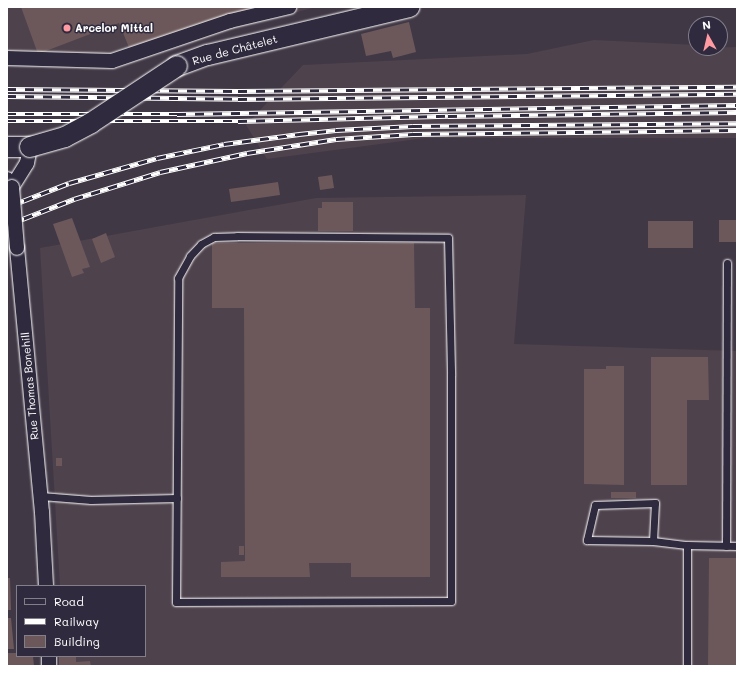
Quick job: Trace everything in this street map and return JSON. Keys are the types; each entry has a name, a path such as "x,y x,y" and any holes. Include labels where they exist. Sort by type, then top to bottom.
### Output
{"main road":[{"name":"Rue de Châtelet","path":"7,147 30,147 65,137 91,123 177,66 208,55 409,7"}],"street":[{"path":"7,58 112,61 230,21 289,7"},
{"name":"Rue Thomas Bonehill","path":"30,147 27,164 10,183 41,496 46,585"}],"lane":[{"path":"237,236 448,238 452,601 176,602 177,498 178,278 190,256 201,244 214,237 237,236"},
{"path":"726,546 727,263"},
{"path":"41,496 91,500 177,498"},
{"path":"653,541 655,503 596,505 587,540 653,541 687,545 737,546"},
{"path":"687,545 687,666"}],"shaded area":[{"path":"7,7 316,7 138,54 7,54"},
{"path":"594,40 688,45 688,56 728,56 728,47 737,47 737,138 425,138 267,159 246,125 303,65 527,54"},
{"path":"526,195 514,344 737,351 737,666 65,666 65,657 146,657 146,585 60,585 40,248 316,198"}],"building":[{"name":"Arcelor Mittal","path":"21,7 268,7 250,12 249,9 130,50 119,23 38,54"},
{"path":"409,22 416,52 393,58 391,51 366,56 361,34"},
{"path":"332,175 334,188 320,190 318,177"},
{"path":"278,182 280,195 231,202 229,189"},
{"path":"322,202 353,202 353,231 318,231 318,208 322,208"},
{"path":"72,218 90,267 82,269 84,273 72,277 53,224"},
{"path":"719,220 737,220 737,242 719,242"},
{"path":"648,221 693,221 693,248 648,248"},
{"path":"106,233 115,257 101,263 92,239"},
{"path":"212,243 414,243 415,308 430,308 430,577 351,577 351,563 309,563 310,577 221,577 221,562 245,561 244,308 212,308"},
{"path":"651,357 708,357 709,400 687,400 687,485 651,485"},
{"path":"606,366 624,366 624,485 584,484 584,369 606,369"},
{"path":"56,458 62,458 62,466 56,466"},
{"path":"611,492 636,492 636,498 611,498"},
{"path":"239,546 244,546 244,555 239,555"},
{"path":"709,558 737,558 737,666 708,666"},
{"path":"7,578 10,578 11,610 7,610"},
{"path":"7,618 11,618 14,649 7,649"},
{"path":"7,653 16,653 16,657 33,657 34,666 7,666"},
{"path":"59,657 76,657 76,662 90,661 91,666 59,666"}],"railway":[{"path":"7,89 238,91 737,87"},
{"path":"7,96 238,99 737,94"},
{"path":"7,114 177,114 737,105"},
{"path":"7,121 238,121 448,116 737,112"},
{"path":"7,207 69,183 157,158 224,144 299,134 336,130 413,126 737,123"},
{"path":"7,225 74,199 160,172 247,153 336,139 413,134 737,130"}],"place":[{"name":"Arcelor Mittal","path":"67,28"}]}
